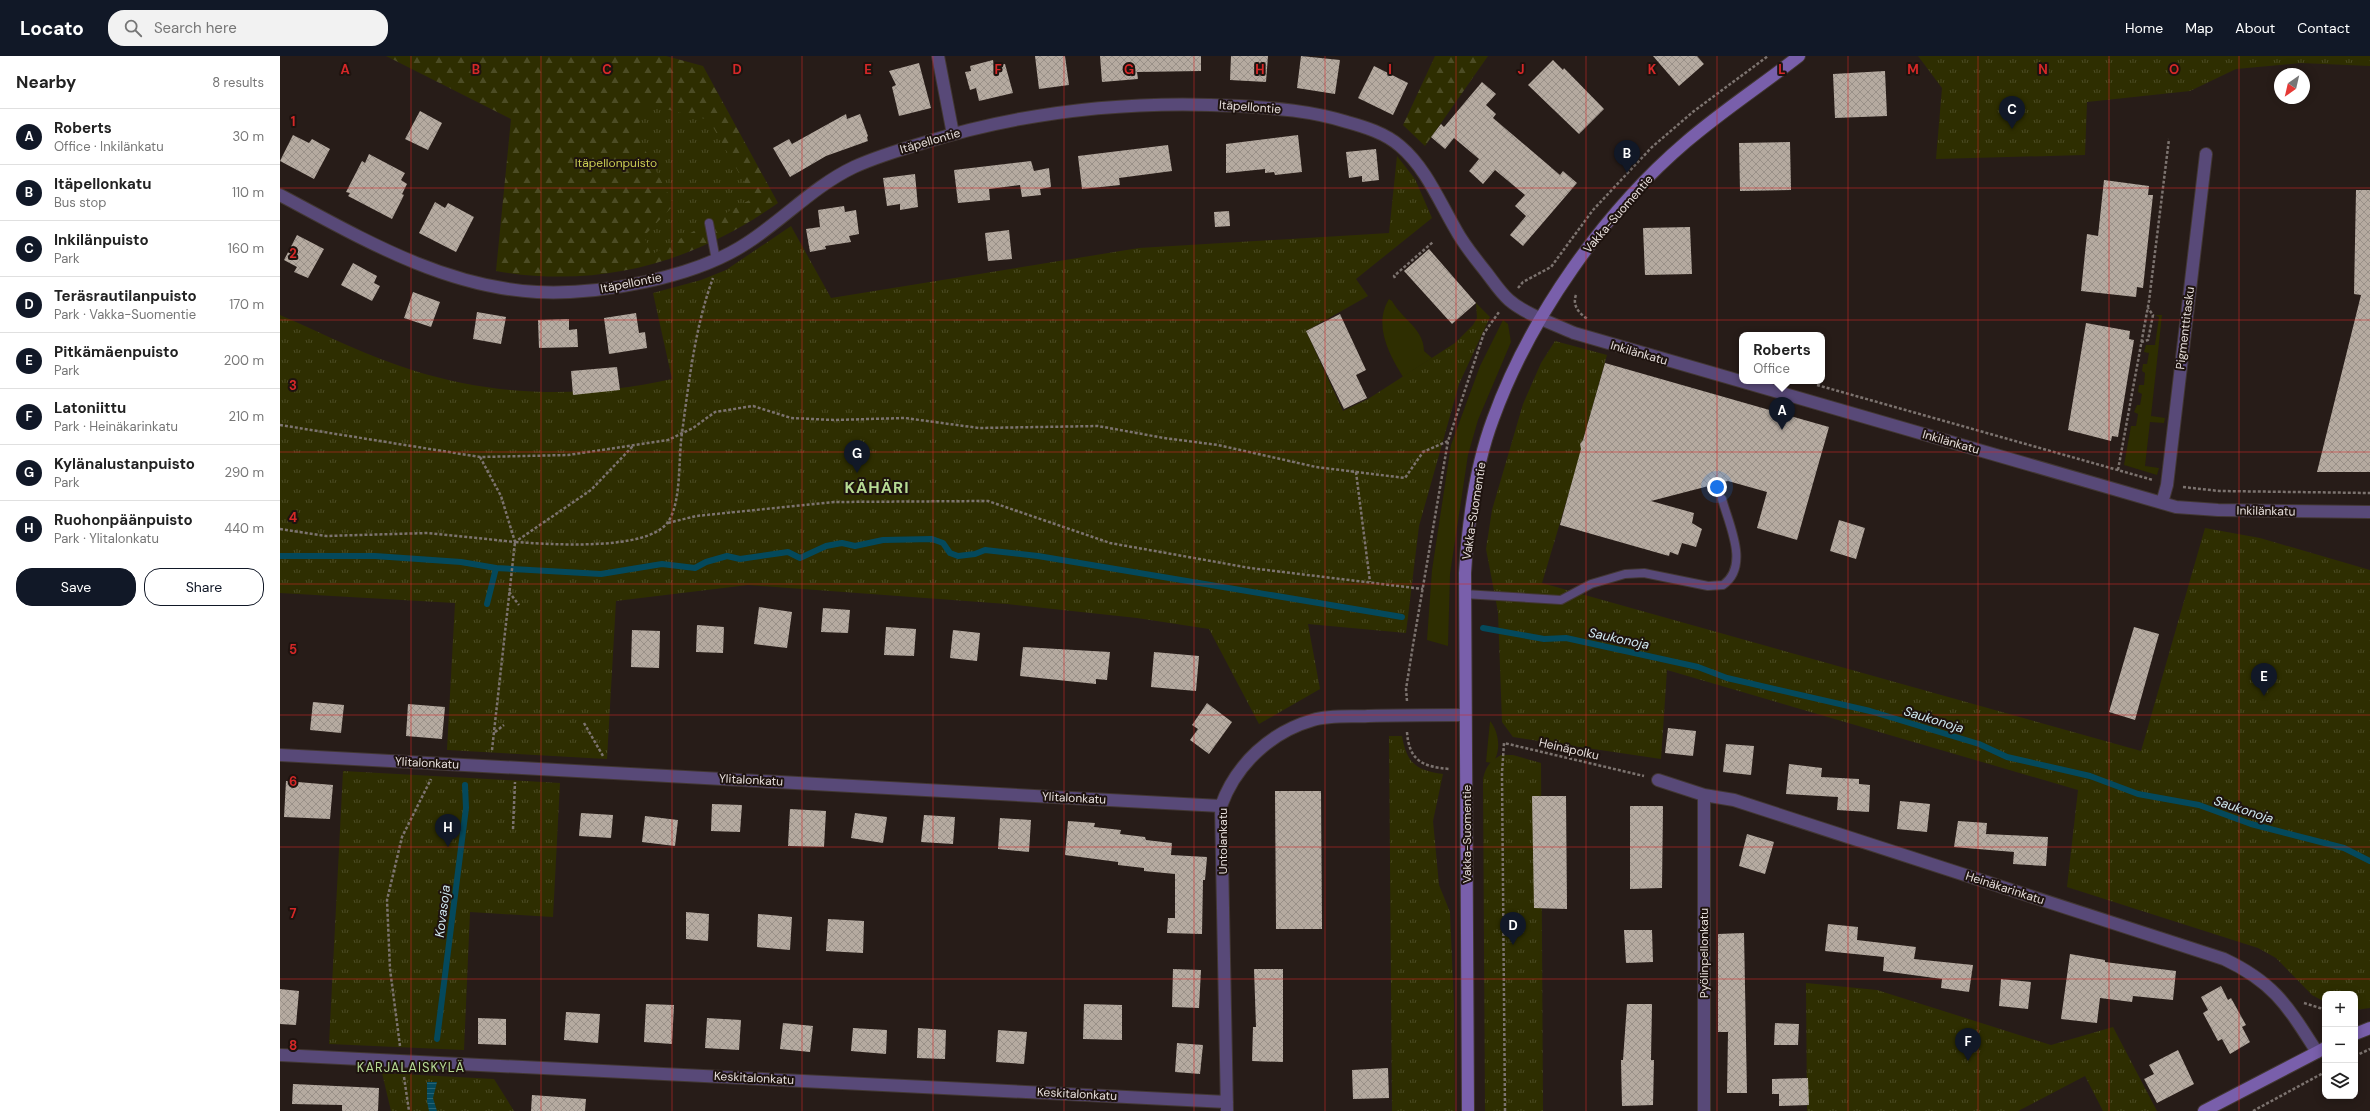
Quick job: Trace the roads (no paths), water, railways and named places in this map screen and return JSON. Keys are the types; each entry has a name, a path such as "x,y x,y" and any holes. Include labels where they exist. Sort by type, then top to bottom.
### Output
{"street":[{"path":"938,56 953,134"},
{"name":"Vakka-Suomentie","path":"1468,1111 1467,770 1464,594 1467,541 1482,456 1493,419 1518,357 1566,277 1601,231 1658,168 1716,118 1799,56"},
{"name":"Itäpellontie","path":"280,195 386,250 454,278 507,289 553,292 606,289 662,277 716,260 744,246 774,225 818,188 851,168 878,157 953,134 1059,112 1116,106 1184,103 1291,110 1345,121 1385,136 1410,156 1433,189 1459,236 1509,300 1542,318"},
{"name":"Pigmenttitasku","path":"2162,503 2168,485 2206,154"},
{"name":"Inkilänkatu","path":"1542,318 1574,333 1608,344 1739,382"},
{"name":"Inkilänkatu","path":"1747,384 2162,503 2196,509 2370,512"},
{"name":"Untolankatu","path":"1227,1106 1221,806 1228,787 1252,756 1271,740 1291,728 1315,720 1337,717 1465,715"},
{"name":"Ylitalonkatu","path":"280,755 1221,806"},
{"name":"Heinäkarinkatu","path":"1658,780 1704,795 1742,803 2224,960 2244,969 2262,981 2276,994 2321,1050"},
{"name":"Pyölinpellonkatu","path":"1704,795 1704,1111"},
{"path":"2358,1033 2370,1028"},
{"path":"2204,1111 2321,1050"},
{"name":"Keskitalonkatu","path":"280,1055 1227,1106"}],"lane":[{"path":"709,223 716,260"},
{"path":"1464,594 1561,600 1591,584 1625,574 1644,573 1708,586 1722,585 1733,574 1737,551 1722,499"}],"water":[{"path":"427,1082 437,1082 433,1098 437,1111 429,1111 427,1101"}],"waterway":[{"path":"280,556 375,556 461,562 496,568 601,574 662,564 695,568 706,562 727,556 740,559 788,552 800,558 826,546 842,543 855,546 883,540 932,539 943,543 950,553 958,556 975,554 985,550 1038,556 1402,617"},
{"path":"487,604 496,568"},
{"name":"Saukonoja","path":"1483,628 1544,639 1566,638 1698,667 1727,678 1870,711 1979,744 2007,757 2090,776 2138,794 2199,805 2251,824 2344,848 2370,861"},
{"name":"Kovasoja","path":"437,1039 466,808 465,785"}],"place":[{"name":"Inkilänpuisto","path":"2012,129"},
{"name":"Itäpellonkatu","path":"1627,173"},
{"name":"Roberts","path":"1782,430"},
{"name":"Kylänalustanpuisto","path":"857,473"},
{"name":"Pitkämäenpuisto","path":"2264,696"},
{"name":"Ruohonpäänpuisto","path":"448,847"},
{"name":"Teräsrautilanpuisto","path":"1513,945"},
{"name":"Latoniittu","path":"1968,1061"}],"district":[{"name":"KÄHÄRI","path":"877,487"},
{"name":"KARJALAISKYLÄ","path":"411,1067"}],"park label":[{"name":"Itäpellonpuisto","path":"616,163"}]}
